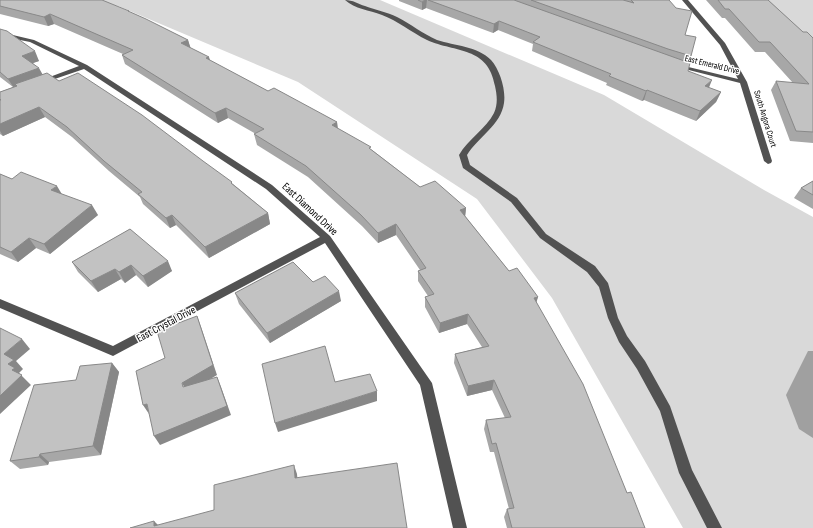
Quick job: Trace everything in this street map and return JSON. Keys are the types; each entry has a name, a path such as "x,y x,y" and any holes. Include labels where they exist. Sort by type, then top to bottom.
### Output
{"street":[{"path":"348,0 354,6 390,16 436,41 480,54 491,62 496,71 500,104 489,126 467,146 463,155 466,166 514,200 543,236 591,269 604,286 613,318 666,410 686,473 715,528"},
{"name":"South Angora Court","path":"685,0 723,44 743,82 768,161"},
{"name":"East Diamond Drive","path":"0,34 32,41 85,66 269,186 327,238 426,383 460,528"},
{"name":"East Emerald Drive","path":"670,64 743,82"},
{"path":"36,84 85,66"},
{"name":"East Crystal Drive","path":"0,303 113,352 327,238"}],"shaded area":[{"path":"85,0 380,0 604,95 764,190 813,217 813,528 683,528 552,298 477,199 298,82 118,6"},
{"path":"764,0 813,0 813,45"},
{"path":"808,351 813,351 813,438 799,429 786,395"}],"building":[{"path":"0,0 102,0 129,11 188,40 181,43 209,57 206,58 268,91 274,88 337,122 332,125 371,147 369,148 420,187 435,181 466,208 460,210 509,271 517,268 538,297 534,298 583,384 627,493 631,492 645,528 512,528 507,509 514,508 496,443 492,444 486,420 511,417 494,380 468,386 455,354 489,346 468,314 440,323 425,297 434,294 418,271 426,268 396,224 378,233 361,215 306,166 254,134 264,129 226,108 215,113 122,55 133,50 50,14 44,17 0,6"},
{"path":"428,0 514,0 690,63 688,71 712,80 705,86 721,92 700,111 609,76 611,74 533,42 540,37 499,21 494,24"},
{"path":"531,0 623,0 634,3 631,0 669,0 676,8 692,11 685,35 696,37 691,56 668,49"},
{"path":"718,0 768,0 803,32 807,32 813,38 813,132 796,131 776,81 809,84 770,42 759,42 729,9 725,9"},
{"path":"0,29 7,31 35,51 22,56 39,68 8,79 0,72"},
{"path":"47,73 59,81 78,73 142,115 232,182 231,183 268,213 205,247 172,215 166,218 138,194 142,192 104,161 67,127 39,107 0,124 0,92 17,86 15,84"},
{"path":"21,172 57,186 51,190 92,205 44,244 29,238 11,252 0,247 0,174 12,179"},
{"path":"813,181 813,195 801,188"},
{"path":"130,229 168,261 143,276 131,265 119,272 115,269 91,281 72,262"},
{"path":"293,262 313,282 325,276 339,291 267,333 235,293"},
{"path":"197,316 213,365 182,383 183,387 217,377 227,406 154,436 147,404 143,405 136,371 165,358 157,331"},
{"path":"0,328 22,339 4,354 14,360 8,364 15,368 12,370 22,375 0,396"},
{"path":"325,346 335,382 370,374 377,391 275,423 262,364"},
{"path":"112,363 93,446 40,454 39,457 10,461 34,385 76,380 80,366"},
{"path":"397,463 407,528 130,528 154,521 154,526 214,510 214,485 294,465 295,478"}]}
